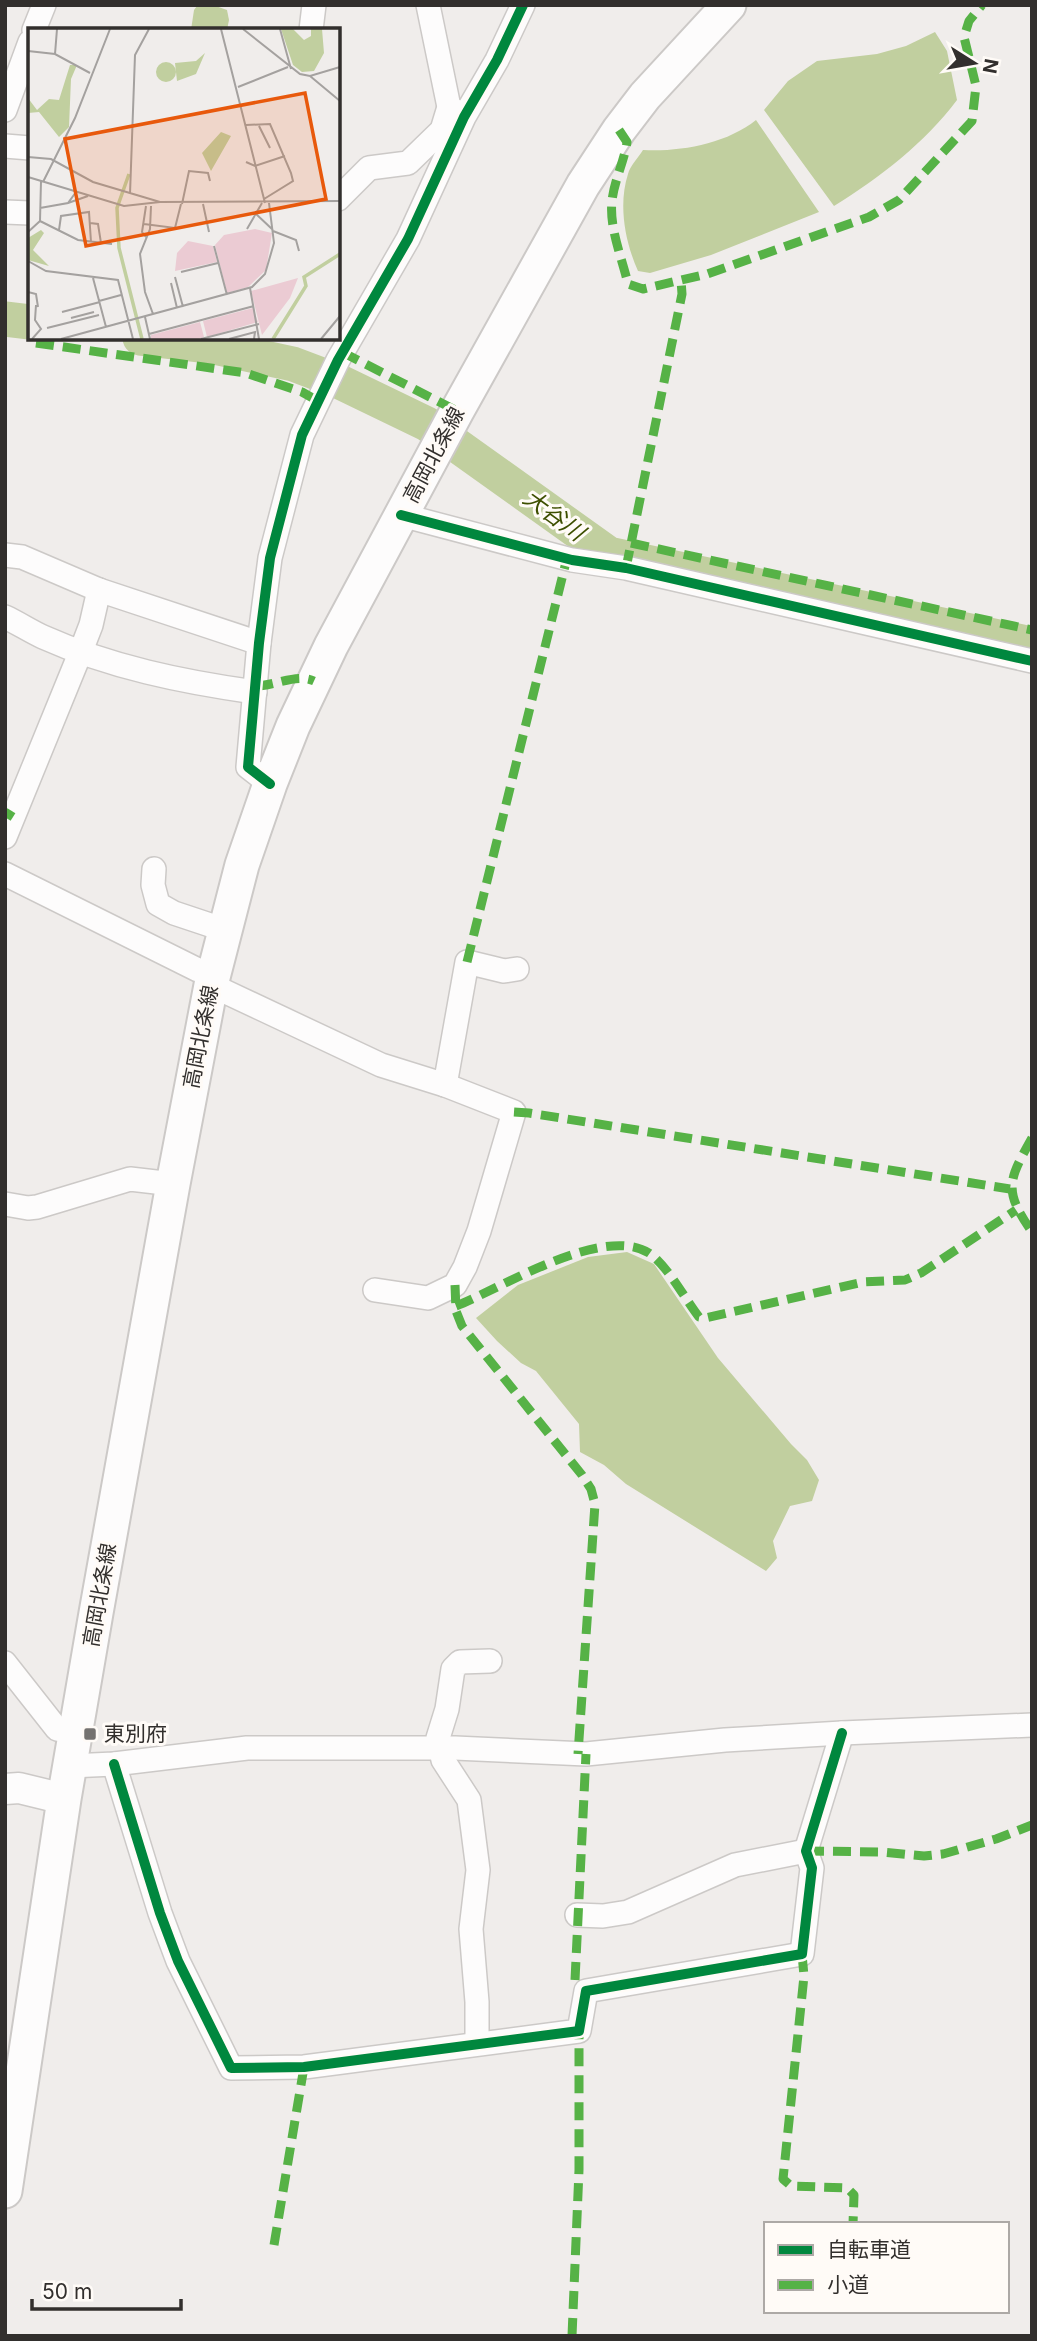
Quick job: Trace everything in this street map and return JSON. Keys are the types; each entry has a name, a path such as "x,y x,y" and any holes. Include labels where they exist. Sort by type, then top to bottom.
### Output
{"main road":[{"name":"高岡北条線","path":"5,2191 64,1799 173,1184 213,979 242,865 270,784 320,669 434,454 583,185 645,96 729,5"}],"street":[{"path":"35,28 44,5"},
{"path":"311,28 314,5"},
{"path":"270,784 248,767 259,643 270,558 303,435 338,360 408,239 457,112 428,5"},
{"path":"340,197 369,168 408,163 442,130 497,60 517,8"},
{"path":"5,110 27,54"},
{"path":"5,146 28,148"},
{"path":"5,212 28,213"},
{"path":"401,515 572,560 626,568 1032,661"},
{"path":"5,555 22,556 99,590 259,643"},
{"path":"5,837 80,652 99,590"},
{"path":"5,617 40,636 80,652 176,680 255,692"},
{"path":"155,869 153,885 158,904 173,913 225,930"},
{"path":"5,874 381,1065 445,1085 514,1112 479,1231 455,1285 428,1298 375,1290"},
{"path":"445,1085 467,962 504,971 517,969"},
{"path":"5,1204 37,1207 130,1179 173,1184"},
{"path":"477,2043 477,2002 471,1929 478,1870 469,1800 443,1760 438,1738 447,1709 453,1669 460,1662 489,1661"},
{"path":"5,1663 57,1729 76,1733"},
{"path":"70,1766 114,1764 247,1748 440,1748 586,1754 724,1740 1032,1725"},
{"path":"114,1764 160,1913 178,1961 231,2068 304,2067 579,2031 586,1991 802,1954 812,1868 806,1851 842,1733"},
{"path":"5,1788 19,1788 64,1799"},
{"path":"577,1915 603,1916 628,1912 735,1865 806,1851"}],"shaded area":[{"path":"213,5 227,10 227,28 191,28 197,6"},
{"path":"935,32 947,51 957,100 931,131 900,159 834,206 764,110 788,81 817,61 877,54 906,46"},
{"path":"756,120 819,212 711,255 650,273 638,271 626,236 623,211 629,171 643,150 672,150 702,145 731,135"},
{"path":"627,1252 654,1264 718,1358 807,1460 819,1480 812,1501 790,1506 773,1541 777,1558 766,1571 626,1484 604,1465 580,1452 579,1424 536,1371 521,1363 476,1318 518,1285 588,1257"}],"waterway":[{"name":"大谷川","path":"5,319 28,322"},
{"name":"大谷川","path":"157,340 209,346 293,364 338,381 427,424 609,554 1032,644"}],"marked path":[{"path":"619,130 627,142 613,194 612,211 614,232 628,284 643,289 707,274 869,217 899,200 972,121 976,86 964,37 969,21 982,5"},
{"path":"626,568 682,294 681,280"},
{"path":"36,343 246,373 302,392 318,401"},
{"path":"342,352 457,411"},
{"path":"631,543 1032,630"},
{"path":"467,962 567,558"},
{"path":"255,686 300,678 314,681"},
{"path":"5,812 13,817"},
{"path":"514,1112 1010,1189"},
{"path":"1032,1138 1018,1165 1012,1185 1016,1206 1032,1232"},
{"path":"456,1306 551,1262 605,1247 629,1246 656,1258 699,1317 705,1318 863,1282 905,1280 921,1273 1016,1210"},
{"path":"455,1285 456,1311 462,1326 582,1475 591,1489 595,1504 578,1754"},
{"path":"575,1980 586,1754"},
{"path":"806,1851 882,1852 924,1856 943,1854 996,1839 1032,1825"},
{"path":"802,1954 804,1976 783,2179 791,2186 847,2188 854,2195 853,2222"},
{"path":"572,2336 579,2170 579,2031"},
{"path":"274,2245 304,2067"}],"cycle path":[{"path":"270,784 248,767 259,643 270,558 302,435 338,360 408,239 464,117 497,60 523,5"},
{"path":"401,515 572,560 626,568 1032,661"},
{"path":"114,1764 160,1913 178,1961 231,2068 304,2067 579,2031 586,1991 802,1954 812,1868 806,1851 842,1733"}],"place":[{"name":"東別府","path":"90,1734"}]}
